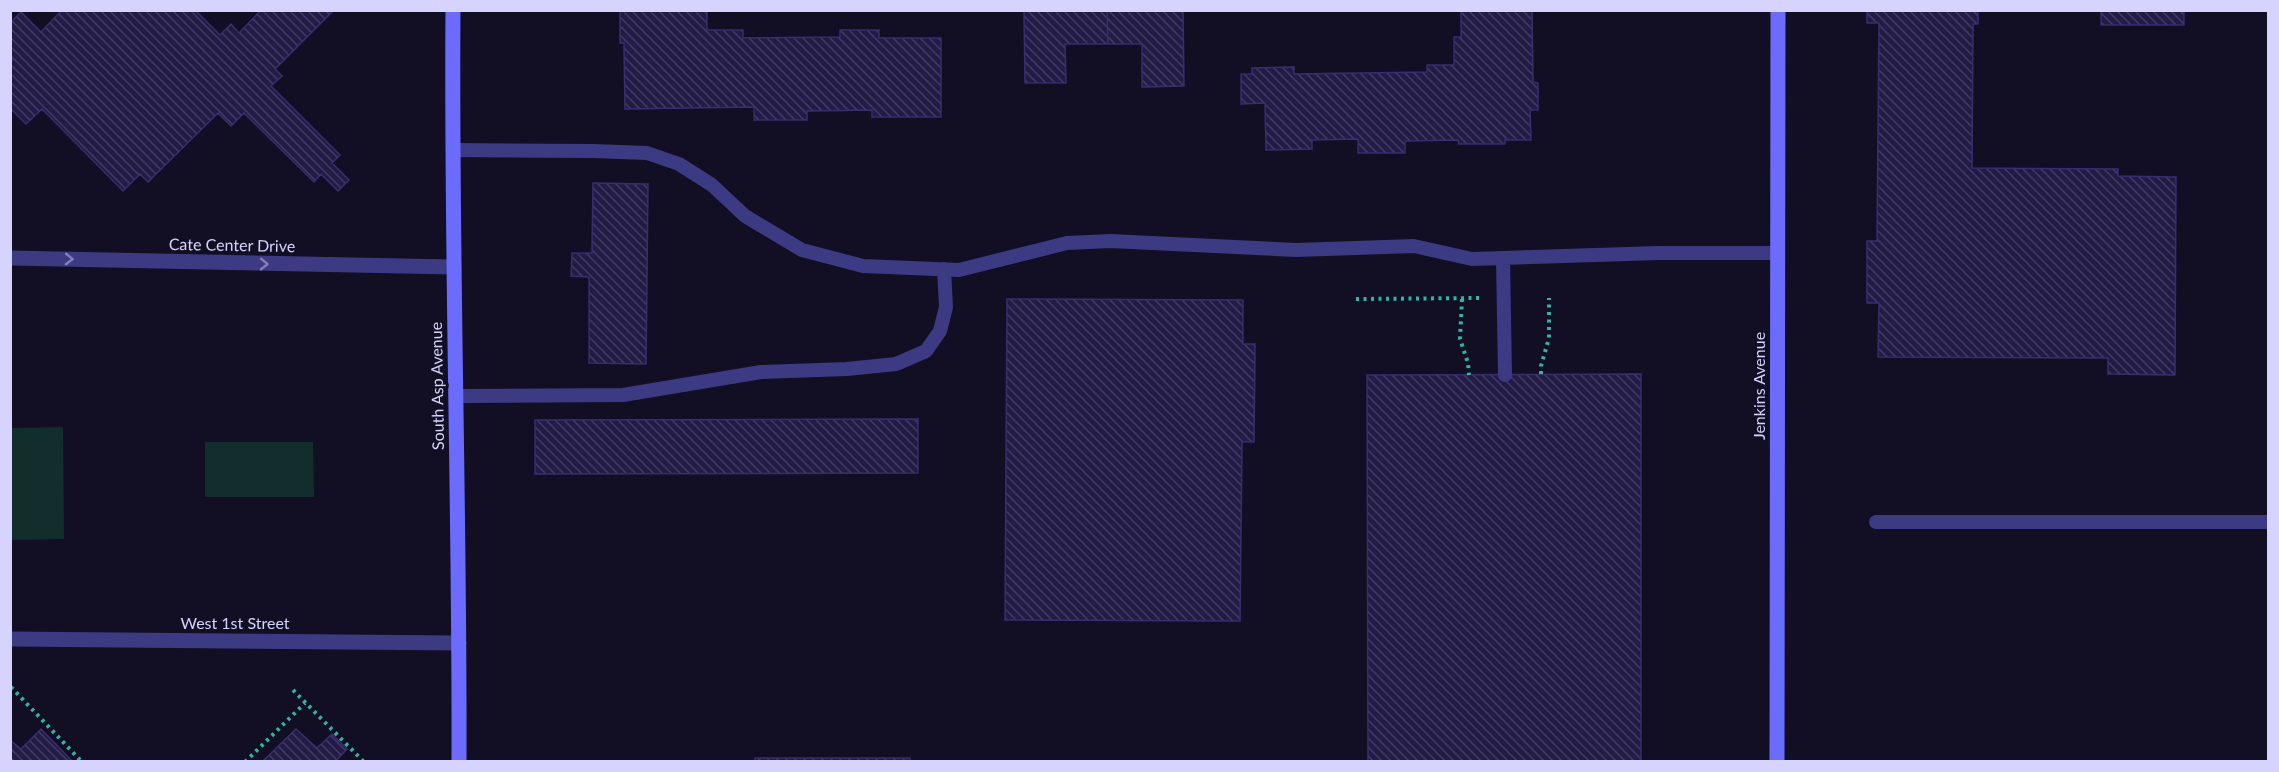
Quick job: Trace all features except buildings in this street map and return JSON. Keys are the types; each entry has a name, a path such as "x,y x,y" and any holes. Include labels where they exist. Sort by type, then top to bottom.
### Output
{"street":[{"name":"South Asp Avenue","path":"453,10 453,267 459,762"},
{"name":"Jenkins Avenue","path":"1777,762 1778,10"},
{"name":"Cate Center Drive","path":"10,258 453,267"},
{"name":"West 1st Street","path":"10,639 459,643"}],"lane":[{"path":"453,150 647,153 679,164 712,185 745,216 802,250 864,266 959,270 1067,243 1110,241 1296,250 1413,246 1472,259 1659,253 1777,253"},
{"path":"1503,258 1505,375"},
{"path":"456,396 623,395 761,372 847,369 896,364 926,351 940,331 946,307 944,269"},
{"path":"1876,522 2268,522"}],"path":[{"path":"1462,298 1460,339 1468,363 1468,375"},
{"path":"1356,299 1484,298"},
{"path":"1541,374 1541,366 1550,338 1549,298"},
{"path":"11,687 82,762"},
{"path":"293,690 364,762"},
{"path":"245,762 305,703"}],"green space":[{"path":"63,427 64,539 11,540 11,428"},
{"path":"205,442 313,442 314,497 205,497"}]}
